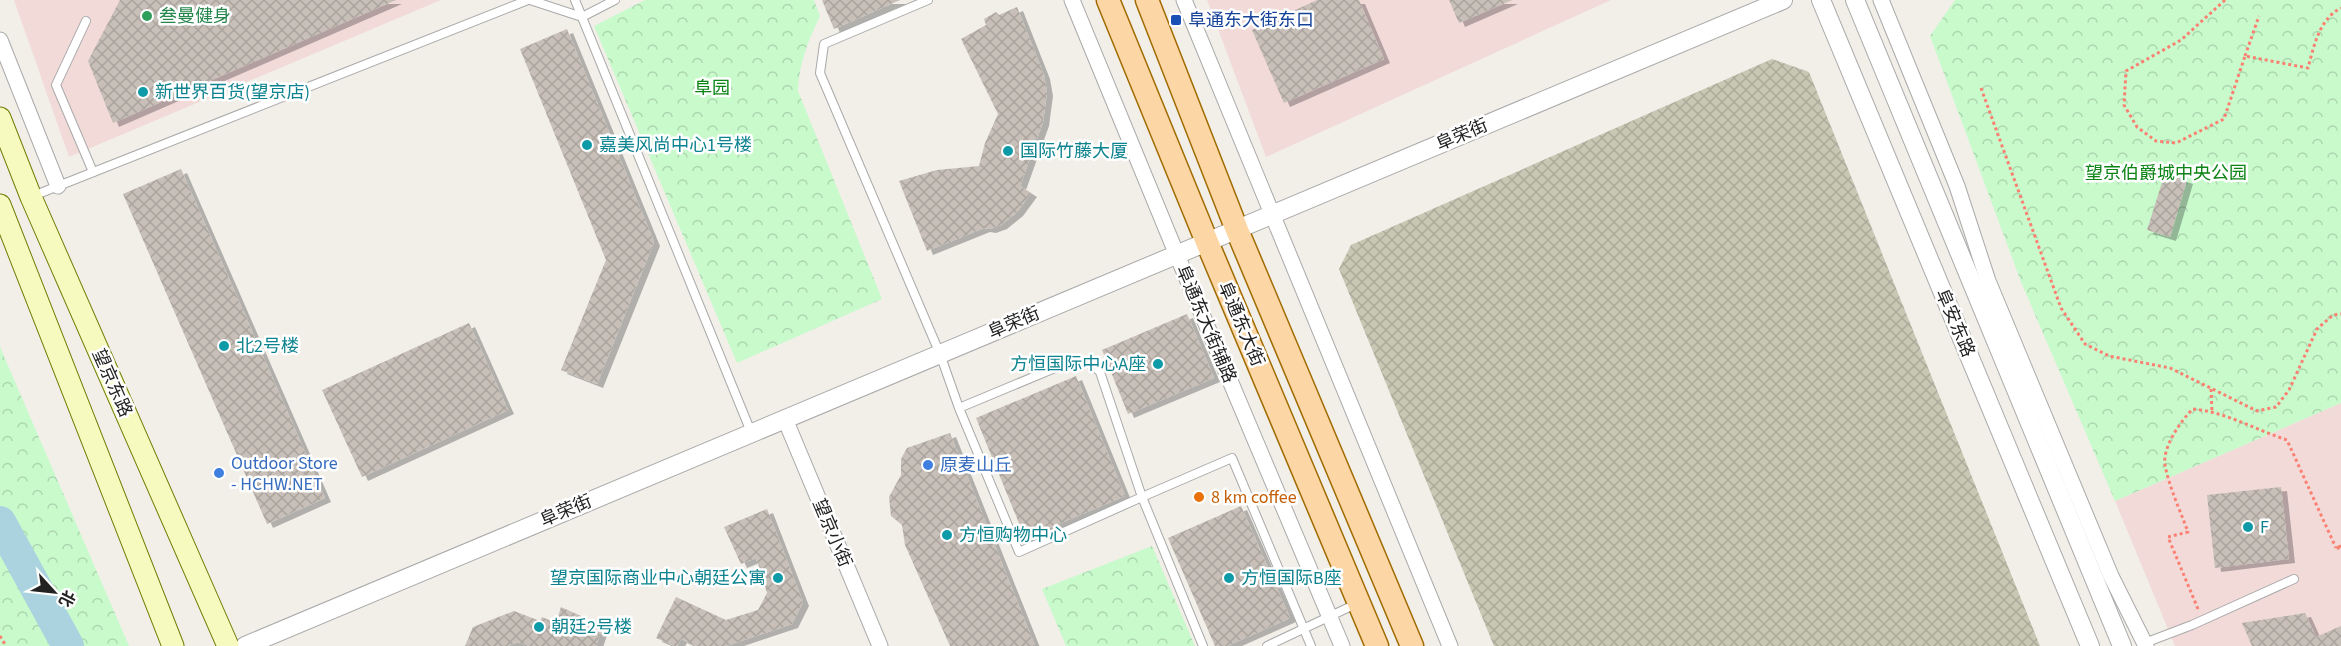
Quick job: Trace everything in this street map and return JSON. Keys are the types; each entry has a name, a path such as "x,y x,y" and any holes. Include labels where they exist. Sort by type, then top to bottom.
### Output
{"main road":[{"name":"阜通东大街","path":"1108,0 1373,640"},
{"name":"阜通东大街","path":"1147,0 1237,230 1412,646"},
{"name":"望京东路","path":"0,118 31,197 228,646"},
{"name":"望京东路","path":"0,205 173,646"},
{"path":"1396,611 1419,646"}],"street":[{"name":"阜通东大街辅路","path":"1072,0 1176,255 1342,646"},
{"path":"1184,0 1450,646"},
{"name":"阜荣街","path":"245,646 1783,0"},
{"name":"阜安东路","path":"1821,0 2090,646"},
{"path":"1881,0 1957,186 1988,281 2111,576 2143,645"},
{"name":"阜安东路","path":"1861,2 2122,646"},
{"path":"0,40 58,186"},
{"name":"望京小街","path":"785,419 880,646"}],"lane":[{"path":"31,197 529,0 582,17 615,0"},
{"path":"575,0 752,434"},
{"path":"928,0 824,44 820,72 940,354 959,408 1019,552 1232,458 1311,646"},
{"path":"86,21 56,85 93,172"},
{"path":"959,408 1067,363 1079,360 1092,363 1100,372 1142,497 1203,646"},
{"path":"2143,645 2294,579"},
{"path":"1267,646 1358,603"}],"path":[{"path":"2225,0 2181,40 2126,71 2124,105 2137,126 2156,141 2176,143 2224,119 2259,16"},
{"path":"2245,56 2308,68 2319,31 2333,12 2341,8"},
{"path":"1981,88 2061,308 2085,344 2109,356 2170,368 2258,411 2276,407 2289,390 2318,329 2333,315 2341,314"},
{"path":"2211,389 2212,412"},
{"path":"2203,620 2168,537 2188,532 2164,463 2181,420 2193,409 2212,412 2287,440 2340,548"},
{"path":"0,636 6,646"}],"shaded area":[{"path":"14,0 441,0 69,157"},
{"path":"1207,0 1611,0 1266,157"},
{"path":"1772,59 1809,72 2040,646 1494,646 1339,269 1351,245"},
{"path":"2341,403 2341,646 2175,646 2115,501"}],"green space":[{"name":"阜园","path":"645,0 814,0 820,16 805,52 798,91 882,299 737,363 594,26"},
{"name":"望京伯爵城中央公园","path":"1955,0 2341,0 2341,403 2115,501 2021,282 1930,36"},
{"path":"0,347 129,646 0,646"},
{"path":"1152,546 1195,646 1066,646 1042,589"}],"building":[{"name":"新世界百货(望京店)","path":"120,0 396,0 113,123 88,61"},
{"path":"822,0 900,0 834,29"},
{"path":"1317,0 1359,0 1384,59 1284,103 1252,30"},
{"path":"1449,0 1512,0 1459,23"},
{"path":"1017,7 1044,75 1047,92 1043,122 1020,186 1031,193 1017,212 1001,225 990,229 984,228 927,251 899,181 937,170 979,166 985,143 998,114 961,39 986,25 984,19 996,12 999,15"},
{"name":"嘉美风尚中心1号楼","path":"567,29 654,242 597,384 561,370 606,260 520,49"},
{"name":"北2号楼","path":"181,169 325,498 267,524 123,194"},
{"path":"2165,173 2187,180 2170,237 2147,230"},
{"name":"方恒国际中心A座","path":"1187,314 1214,378 1128,414 1102,350"},
{"path":"469,323 508,410 362,477 322,390"},
{"path":"1076,376 1125,496 1025,538 976,418"},
{"name":"方恒购物中心","path":"950,433 1035,646 950,646 905,545 902,525 891,516 889,497 901,475 901,459 907,448"},
{"name":"F","path":"2281,487 2289,559 2215,568 2207,495"},
{"name":"方恒国际B座","path":"1241,506 1290,618 1227,646 1215,646 1168,538"},
{"name":"望京国际商业中心朝廷公寓","path":"767,509 803,602 792,624 726,646 696,646 681,639 675,646 656,638 676,597 726,620 758,610 767,593 756,558 741,564 724,527"},
{"name":"朝廷2号楼","path":"561,607 603,626 596,646 530,646 519,642 507,646 465,646 473,627 514,611 540,621 542,617 556,623"},
{"path":"2305,613 2316,637 2341,626 2341,646 2252,646 2242,623"}],"waterway":[{"path":"0,522 68,646"}],"place":[{"name":"叁曼健身","path":"147,16"},
{"name":"阜通东大街东口","path":"1176,20"},
{"name":"新世界百货(望京店)","path":"143,92"},
{"name":"嘉美风尚中心1号楼","path":"587,145"},
{"name":"国际竹藤大厦","path":"1008,151"},
{"name":"北2号楼","path":"224,346"},
{"name":"方恒国际中心A座","path":"1158,364"},
{"name":"原麦山丘","path":"928,465"},
{"name":"Outdoor Store - HCHW.NET","path":"219,473"},
{"name":"8 km coffee","path":"1199,497"},
{"name":"F","path":"2248,527"},
{"name":"方恒购物中心","path":"947,535"},
{"name":"望京国际商业中心朝廷公寓","path":"778,578"},
{"name":"方恒国际B座","path":"1229,578"},
{"name":"朝廷2号楼","path":"539,627"}]}
